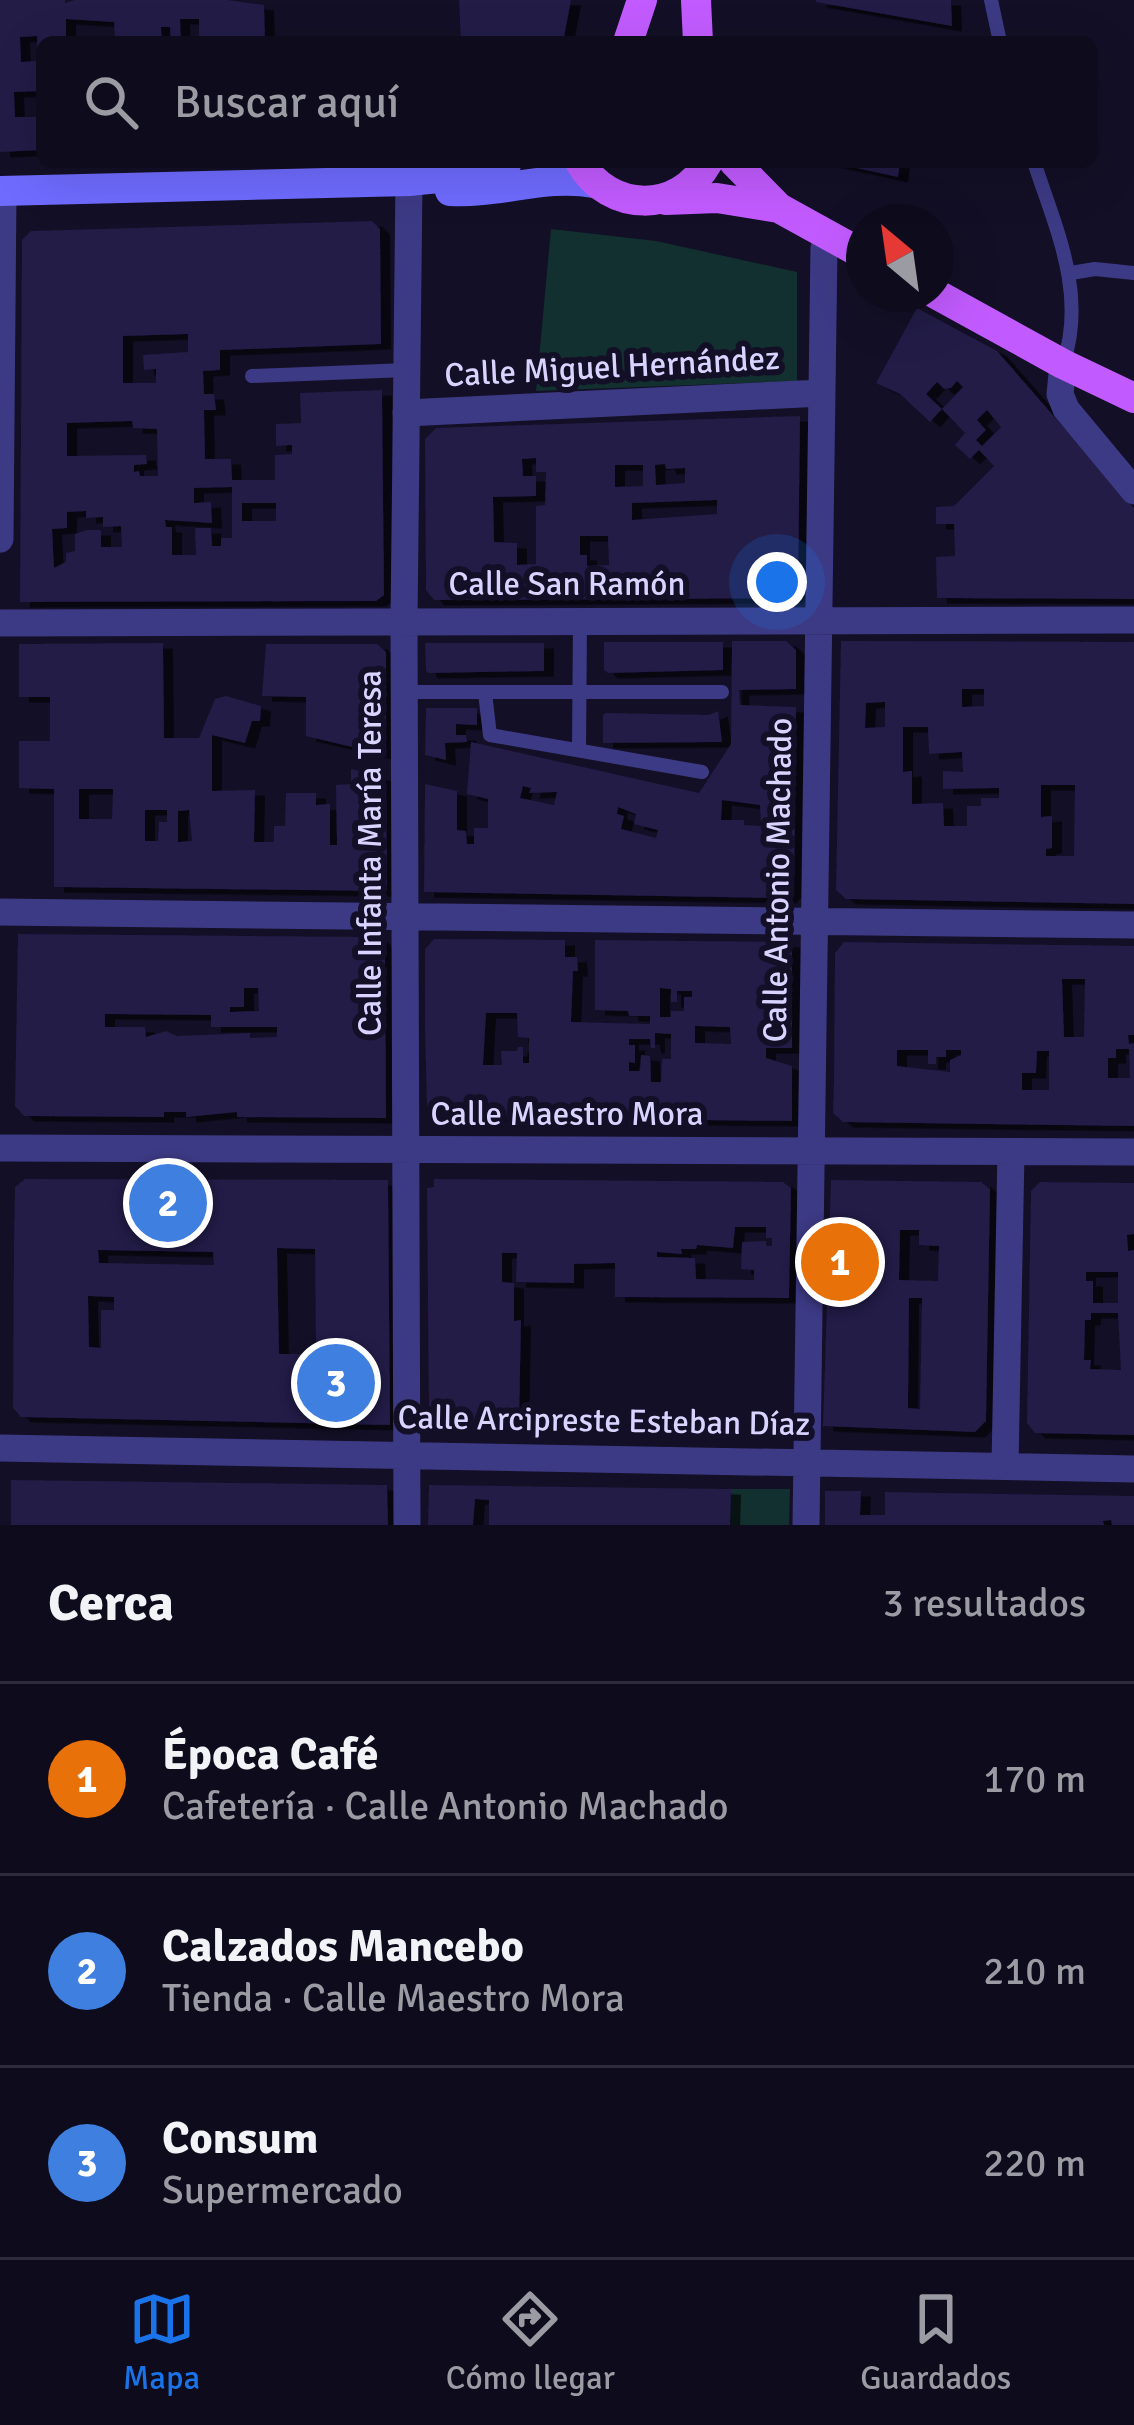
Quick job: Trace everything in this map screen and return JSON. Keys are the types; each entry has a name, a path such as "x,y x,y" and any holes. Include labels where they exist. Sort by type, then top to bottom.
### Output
{"main road":[{"path":"630,36 642,0"},
{"path":"696,0 698,36"},
{"path":"2,191 409,182 489,168"},
{"path":"658,200 691,184 703,168"},
{"path":"740,168 779,208 846,245"},
{"path":"409,182 470,192 560,181 587,172 624,199 717,198 779,208"},
{"path":"954,304 1134,398"}],"street":[{"name":"Calle Infanta María Teresa","path":"407,1525 404,620 409,182"},
{"path":"0,538 2,191"},
{"name":"Calle Antonio Machado","path":"806,1525 817,621 824,248 829,236"},
{"path":"1063,364 1060,394 1066,409 1134,491"},
{"name":"Calle Miguel Hernández","path":"406,413 822,393"},
{"name":"Calle San Ramón","path":"0,623 1134,620"},
{"path":"0,912 1134,925"},
{"name":"Calle Maestro Mora","path":"0,1148 1134,1152"},
{"path":"1005,1465 1011,1152"},
{"name":"Calle Arcipreste Esteban Díaz","path":"0,1448 1134,1468"}],"lane":[{"path":"992,0 999,36"},
{"path":"1036,168 1071,273 1073,316 1063,364"},
{"path":"1071,273 1082,269 1134,273"},
{"path":"252,376 407,370"},
{"path":"579,750 580,620"},
{"path":"405,692 722,692"},
{"path":"485,692 490,735 701,772"}],"green space":[{"path":"551,229 656,241 797,272 797,381 536,391"},
{"path":"731,1489 790,1489 789,1525 730,1525"}],"building":[{"path":"0,0 227,0 264,5 265,36 199,36 199,19 180,19 181,36 171,36 170,27 161,27 162,36 115,36 114,22 66,19 66,36 20,37 21,62 36,61 36,91 14,92 15,117 36,117 36,150 0,152"},
{"path":"459,0 571,0 564,36 461,36"},
{"path":"951,0 952,26 816,2"},
{"path":"857,168 899,168 898,177"},
{"path":"372,221 380,229 381,344 220,350 220,370 203,371 204,394 214,394 216,410 204,410 205,459 231,459 232,480 275,480 275,455 292,454 292,445 276,446 276,424 301,423 300,393 382,390 384,595 376,601 20,602 22,240 31,231","holes":["188,334 188,352 143,355 144,370 156,369 156,383 123,383 123,336","132,421 133,428 157,429 158,476 134,472 134,465 147,464 146,455 67,456 67,423","232,487 232,538 221,538 221,546 212,546 211,528 195,528 196,555 172,555 172,527 166,527 165,520 212,523 211,502 194,503 194,488","242,503 276,503 276,521 242,521","86,511 86,518 103,517 103,527 121,526 122,547 101,547 101,530 87,530 75,534 75,551 66,553 66,562 54,568 52,529 67,528 67,512"]},
{"path":"915,312 924,312 997,351 1134,508 1134,599 937,598 936,557 955,556 954,524 936,524 936,507 954,506 994,466 979,450 970,459 955,445 965,433 942,409 930,422 900,394 876,383","holes":["957,381 963,387 942,409 926,394 937,382 944,389","987,410 1001,427 982,446 976,440 986,430 977,420"]},
{"path":"800,416 798,592 792,598 434,600 426,590 425,439 436,428","holes":["536,458 536,472 546,472 545,505 536,506 536,564 517,565 517,543 494,542 493,497 536,496 536,476 523,476 522,459","615,465 643,465 643,486 615,487","655,465 685,468 685,483 656,485","717,500 717,514 632,520 632,503","580,536 608,536 609,565 587,566 587,555 580,555"]},
{"path":"732,641 786,641 796,650 796,689 739,690 740,705 796,707 794,889 786,898 424,892 425,784 457,791 457,830 466,831 467,844 474,844 474,828 488,828 488,799 467,794 471,742 699,793 731,744","holes":["523,786 531,788 529,793 557,792 554,805 520,798","722,800 760,805 761,826 721,820","618,807 636,814 634,824 658,830 656,838 621,829 624,816 617,814"]},
{"path":"841,641 1134,642 1134,904 846,899 836,890","holes":["962,689 984,689 984,706 962,707","885,702 885,727 865,728 866,703","903,727 928,727 929,754 962,752 963,772 943,771 943,789 999,788 999,798 981,798 981,806 967,806 967,826 944,826 943,803 912,804 912,771 903,772","1041,785 1075,785 1074,856 1046,856 1046,849 1052,848 1052,816 1041,817"]},
{"path":"604,642 723,642 723,670 608,673"},
{"path":"163,643 164,738 199,738 215,699 226,696 261,706 260,721 252,721 245,743 212,735 212,791 255,790 254,842 274,842 274,826 285,826 286,793 316,793 316,805 330,804 330,845 337,845 336,785 351,784 351,769 386,777 387,891 54,887 54,789 19,788 19,741 50,741 50,697 19,697 19,644","holes":["79,789 113,789 112,819 79,819","145,810 167,810 167,822 159,822 158,841 145,841","189,810 192,841 178,842 178,811"]},
{"path":"425,643 544,643 544,671 429,673"},
{"path":"266,644 377,644 386,652 386,755 306,736 306,697 262,696"},
{"path":"426,708 477,708 477,725 456,724 456,735 466,735 467,742 445,743 446,760 425,755"},
{"path":"718,711 722,742 603,743 606,713 709,715"},
{"path":"18,934 378,937 385,945 386,1118 237,1117 237,1112 186,1117 186,1112 164,1112 164,1117 24,1116 15,1106","holes":["244,988 258,988 259,1011 230,1012 230,1007 244,1007","105,1014 211,1015 211,1027 277,1027 277,1037 250,1038 250,1033 177,1036 166,1031 146,1037 145,1027 105,1027"]},
{"path":"434,939 565,940 565,957 577,957 571,1022 650,1024 650,1016 595,1010 595,940 792,942 792,1048 766,1048 766,1058 792,1066 792,1121 436,1117 427,1108 425,949","holes":["660,988 671,989 671,1002 677,1002 677,991 692,991 692,997 684,997 684,1011 660,1017","486,1013 517,1013 518,1037 529,1038 529,1063 523,1063 523,1047 518,1047 517,1051 501,1051 502,1065 483,1065","695,1026 730,1027 731,1044 695,1043","655,1033 671,1034 671,1059 662,1059 661,1082 651,1082 650,1056 641,1055 640,1071 629,1071 629,1062 635,1063 635,1045 629,1045 629,1039 650,1039 655,1048"]},
{"path":"844,942 1134,946 1134,1035 1128,1035 1129,1044 1134,1043 1134,1126 843,1122 833,1113 835,953","holes":["1062,979 1085,979 1084,1037 1064,1037","1116,1049 1129,1049 1130,1078 1108,1078 1108,1058 1116,1058","897,1050 928,1050 928,1064 936,1064 936,1057 946,1057 946,1050 961,1050 961,1055 950,1060 950,1072 897,1066","1037,1051 1049,1051 1049,1090 1022,1090 1022,1073 1036,1073"]},
{"path":"25,1179 388,1180 390,1425 21,1417 13,1408 15,1187","holes":["277,1248 315,1249 316,1354 279,1354","98,1250 213,1252 214,1265 99,1263","88,1296 114,1297 114,1310 101,1310 101,1348 89,1347"]},
{"path":"434,1179 783,1182 791,1188 789,1298 615,1297 615,1263 574,1264 574,1283 516,1282 517,1253 502,1253 502,1282 514,1283 514,1321 521,1320 519,1424 432,1423 427,1188 434,1187","holes":["735,1227 766,1227 772,1246 766,1246 766,1241 742,1242 741,1269 754,1270 754,1280 696,1279 695,1258 657,1257 657,1252 682,1254 681,1249 696,1249 697,1245 733,1248"]},
{"path":"831,1180 981,1182 990,1189 986,1421 975,1432 823,1426","holes":["900,1230 919,1230 919,1245 939,1246 938,1281 899,1280","909,1298 922,1298 920,1409 908,1408"]},
{"path":"1040,1182 1134,1183 1134,1234 1127,1235 1128,1251 1134,1250 1134,1435 1035,1433 1027,1423 1031,1191","holes":["1086,1272 1118,1272 1118,1303 1093,1303 1093,1281 1086,1281","1091,1313 1118,1313 1121,1370 1090,1369 1091,1360 1084,1360 1085,1320 1091,1320"]},
{"path":"11,1480 387,1485 388,1525 11,1525"},
{"path":"429,1485 731,1489 730,1525 489,1525 489,1500 475,1499 473,1525 428,1525"},
{"path":"825,1491 861,1491 860,1515 885,1515 885,1492 1134,1496 1134,1525 1112,1525 1111,1520 1103,1521 1104,1525 825,1525"}],"place":[{"name":"Calzados Mancebo","path":"168,1203"},
{"name":"Época Café","path":"840,1262"},
{"name":"Consum","path":"336,1383"}]}
